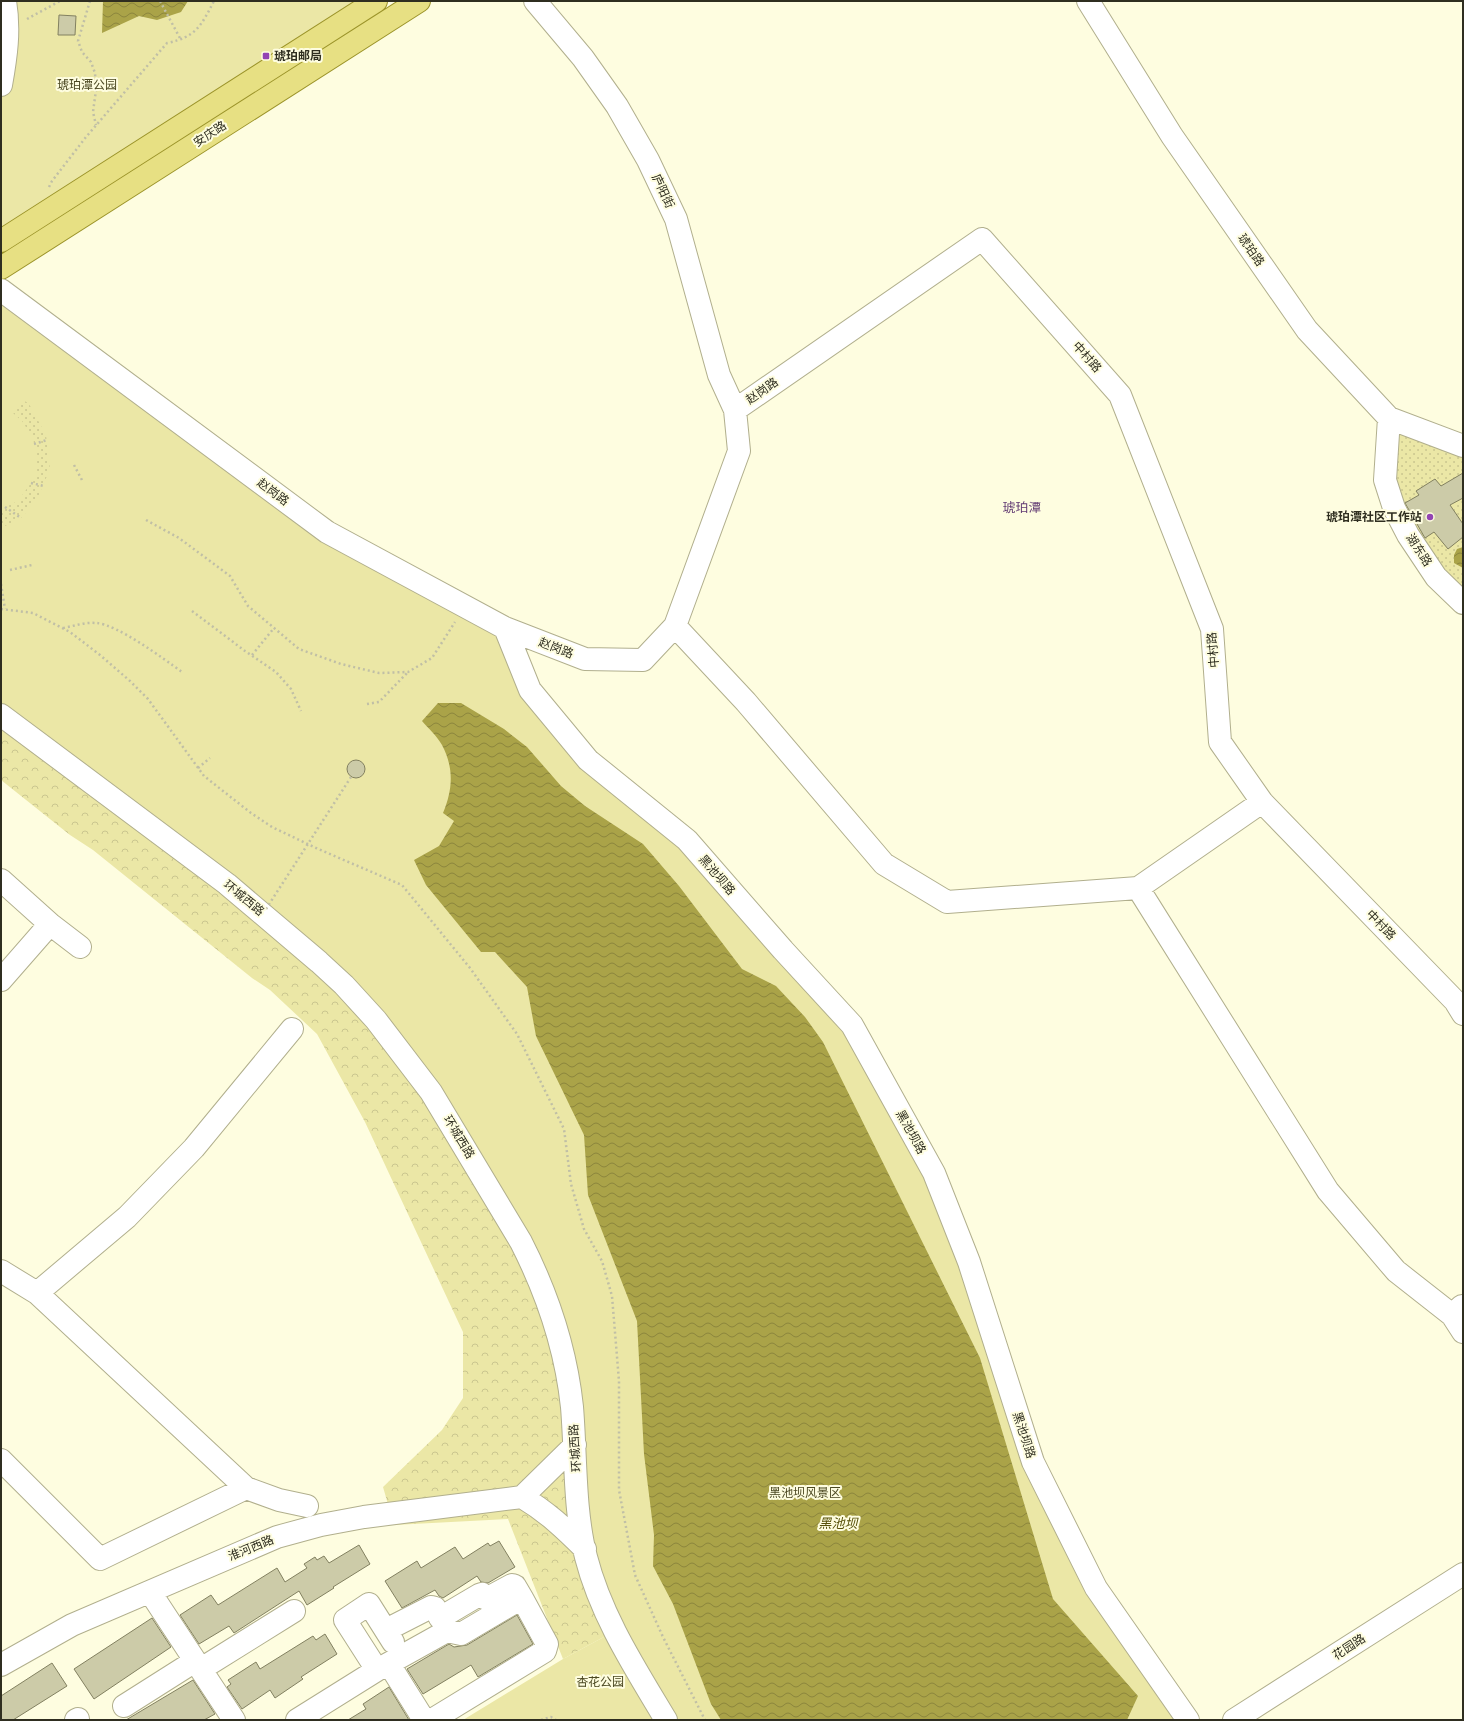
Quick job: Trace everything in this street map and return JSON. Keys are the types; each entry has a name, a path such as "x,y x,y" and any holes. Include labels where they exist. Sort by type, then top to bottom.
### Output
{"main road":[{"name":"安庆路","path":"1,241 376,1"},
{"name":"安庆路","path":"1,268 419,1"}],"street":[{"path":"1,85 7,51 8,24 5,1"},
{"name":"庐阳街","path":"535,1 583,58 617,106 648,160 676,219 719,375 735,410"},
{"name":"琥珀路","path":"1088,1 1172,136 1307,330 1390,418 1463,446"},
{"name":"赵岗路","path":"1,290 327,532 505,628 585,659 643,660 675,626 739,451 735,410 982,239"},
{"name":"中村路","path":"982,239 1120,395 1212,629 1220,742 1262,802 1455,1001 1463,1014"},
{"name":"湖东路","path":"1390,418 1385,480 1394,508 1408,535 1436,576 1463,603"},
{"path":"675,626 746,702 884,864 947,902 1138,888 1262,802"},
{"name":"黑池坝路","path":"505,628 530,690 588,760 687,840 783,950 852,1025 934,1173 968,1262 1033,1462 1096,1588 1188,1720"},
{"name":"环城西路","path":"1,715 227,884 286,933 344,985 376,1020 431,1092 530,1259 550,1310 565,1363 572,1405 580,1515 585,1549 597,1593 612,1626 666,1720"},
{"path":"1,880 50,924 80,947"},
{"path":"1138,888 1328,1191 1396,1271 1459,1317"},
{"path":"1,980 50,924"},
{"path":"37,1293 127,1217 189,1153 292,1029"},
{"path":"1,1271 37,1293 246,1488 279,1500 307,1506"},
{"path":"575,1445 522,1497 559,1523 585,1549"},
{"path":"1,1460 100,1560 246,1488"},
{"name":"淮河西路","path":"1,1665 72,1625 278,1537 314,1527 364,1517 522,1497"},
{"name":"花园路","path":"1234,1720 1463,1574"},
{"path":"297,1720 389,1664 443,1625 479,1595 482,1594 486,1599 512,1585 516,1586 547,1644 545,1651 432,1720"},
{"path":"150,1592 234,1720"},
{"path":"389,1664 386,1630 369,1604 345,1620 389,1664 424,1720"},
{"path":"386,1630 432,1606 435,1608 443,1625"},
{"path":"124,1706 294,1611"}],"path":[{"path":"8,24 25,20 60,1"},
{"path":"90,1 78,41 82,52 91,62 95,73 96,90 93,112 96,126"},
{"path":"160,1 181,40"},
{"path":"46,194 52,181 96,126 167,43 181,40 195,32 214,1"},
{"path":"34,444 47,440"},
{"path":"74,465 83,482"},
{"path":"30,483 44,486"},
{"path":"5,507 21,518"},
{"path":"146,520 178,538 230,576 248,606 299,649 340,664 379,673 408,672"},
{"path":"10,570 32,566"},
{"path":"1,584 3,609 33,613 70,632 100,655 148,699 204,776 251,814 272,826 350,864 402,885 470,968 517,1034 564,1129 571,1184 584,1229 602,1262 612,1296 619,1382 619,1490 635,1575 663,1637 705,1720"},
{"path":"368,704 379,702 408,672 432,658 466,607"},
{"path":"192,611 276,672 291,689 301,711"},
{"path":"62,628 84,624 105,624 153,651 182,672"},
{"path":"252,655 274,628"},
{"path":"198,768 210,758"},
{"path":"266,910 351,777"},
{"path":"541,1720 551,1717 556,1720"}],"green space":[{"name":"琥珀潭公园","path":"5,1 376,1 1,241 1,85"},
{"name":"黑池坝风景区","path":"1,290 327,532 505,628 530,690 687,840 852,1025 934,1173 1033,1462 1096,1588 1188,1720 463,1720 563,1659 615,1631 473,1160 1,715"},
{"path":"22,399 29,404 46,435 50,469 38,497 30,508 21,518 1,528 1,509 18,501 36,476 36,453 33,438 22,421 13,413"},
{"path":"1389,418 1463,446 1463,603 1394,508"},
{"path":"1,715 227,884 376,1020 550,1309 580,1515 615,1631 563,1659 508,1519 394,1525 383,1487 442,1430 463,1398 463,1332 365,1122 317,1034 270,990 252,978 93,850 70,835 1,780"}],"water":[{"path":"103,1 188,1 181,12 157,20 139,16 102,33"},
{"path":"1463,547 1463,568 1454,563 1454,555 1457,549"},
{"name":"黑池坝","path":"438,703 461,703 504,729 527,747 561,786 585,806 643,844 679,886 742,969 776,986 805,1017 823,1042 980,1358 1053,1599 1138,1696 1127,1720 721,1720 711,1704 673,1604 653,1566 654,1535 644,1454 637,1321 588,1195 584,1135 536,1036 527,987 495,952 481,952 426,885 414,860 439,846 454,821 443,813 449,795 451,779 449,762 442,745 422,721"}],"building":[{"path":"59,15 76,16 75,35 58,35"},
{"name":"琥珀潭社区工作站","path":"1463,473 1463,498 1450,505 1463,524 1463,537 1448,549 1434,532 1425,538 1405,503 1419,495 1416,491 1435,479 1441,486"},
{"path":"352,760 360,760 365,765 363,776 360,778 352,778 347,773 347,765"},
{"path":"499,1541 515,1567 488,1583 481,1582 477,1576 443,1598 439,1596 435,1590 402,1608 385,1581 417,1561 421,1568 455,1547 463,1559 488,1543 490,1546"},
{"path":"359,1545 370,1564 307,1605 299,1591 234,1633 229,1626 199,1644 180,1615 211,1595 218,1605 277,1568 285,1582 307,1568 304,1564 315,1557 317,1560 324,1556 329,1563"},
{"path":"517,1615 533,1644 478,1677 471,1665 423,1694 407,1669 449,1644 454,1647 467,1645"},
{"path":"152,1618 171,1647 94,1699 74,1669"},
{"path":"325,1634 337,1654 301,1677 303,1679 275,1698 270,1690 242,1709 227,1687 231,1684 228,1680 256,1662 260,1669 313,1636 316,1640"},
{"path":"52,1663 67,1686 13,1720 1,1720 1,1696"},
{"path":"193,1680 215,1714 204,1720 126,1720"},
{"path":"389,1687 409,1720 348,1720 366,1709 363,1704"}],"place":[{"name":"琥珀邮局","path":"266,56"},
{"name":"琥珀潭社区工作站","path":"1430,517"}],"district":[{"name":"琥珀潭","path":"1022,507"}],"park label":[{"name":"杏花公园","path":"600,1682"}]}
